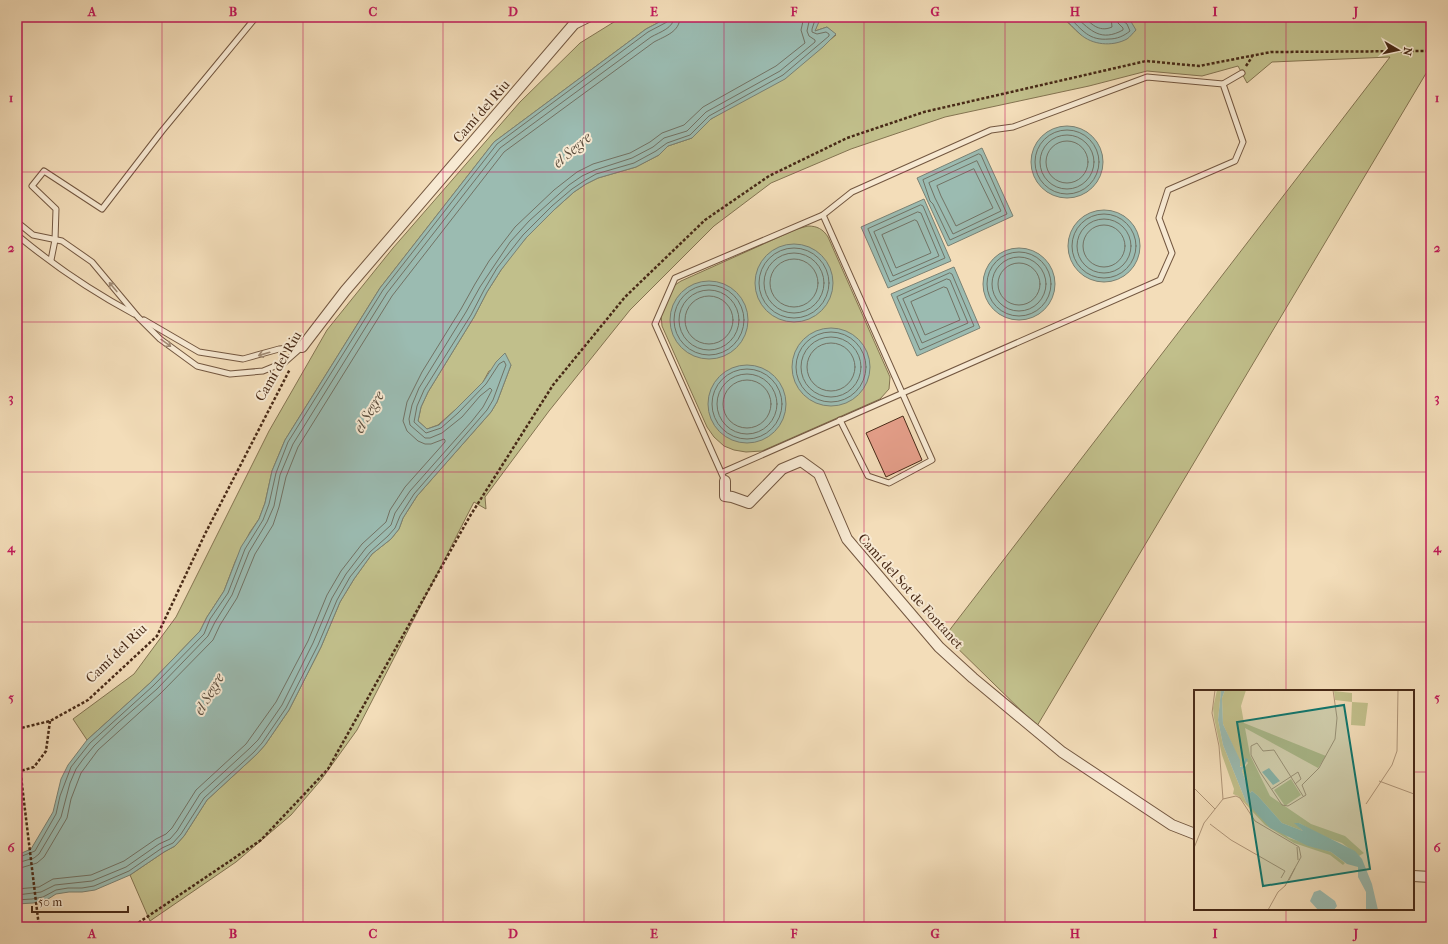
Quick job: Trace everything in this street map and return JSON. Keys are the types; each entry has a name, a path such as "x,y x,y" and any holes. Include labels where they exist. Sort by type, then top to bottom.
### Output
{"street":[{"name":"Camí del Riu","path":"302,347 345,291 574,24 588,17"},
{"name":"Camí del Sot de Fontanet","path":"724,477 725,496 749,503 782,470 801,461 819,474 846,540 939,647 973,678 1062,752 1172,825 1194,834"},
{"path":"1414,876 1431,877"}],"lane":[{"path":"51,260 56,240 56,209 32,186 44,171 102,209 162,131 256,17"},
{"path":"1223,84 1243,142 1236,161 1168,190 1159,218 1172,253 1160,280 840,420 724,477 655,324 675,278 823,215 852,192 991,130 1013,127 1147,77 1223,84 1242,73"},
{"path":"823,215 932,460 889,483 868,476 840,420"},
{"path":"17,222 33,235 62,241 92,262 138,316 160,339 197,366 230,374 263,371 284,362 302,347"},
{"path":"17,235 117,305 198,352 243,359 279,349 302,347"}],"path":[{"path":"1392,51 1431,51"},
{"name":"Camí del Riu","path":"17,729 50,721 88,700 157,636 205,534 292,366"},
{"path":"136,927 138,923 261,840 328,769 470,516 553,385"},
{"path":"17,772 34,767 46,750 50,721"},
{"path":"17,743 39,927"}],"shaded area":[{"path":"622,17 669,17 646,29 494,142 380,288 285,440 272,471 265,503 259,519 250,532 235,562 224,591 207,617 200,631 150,683 87,740 73,719 134,674 176,617 269,431 327,330 393,248 520,102 580,43"},
{"path":"820,17 1062,17 1081,35 1130,20 1121,17 1431,17 1431,65 1037,726 945,636 1390,57 1272,62 1247,83 1238,66 1202,76 1147,71 1089,86 945,117 851,149 771,183 714,226 630,310 549,411 485,497 486,509 474,502 357,730 321,780 291,815 236,862 150,921 130,875 175,846 184,836 207,800 265,745 289,710 321,647 340,602 354,579 372,554 391,539 399,529 403,518 417,496 491,412 497,402 511,365 489,371 483,382 438,425 427,429 418,421 421,407 428,392 474,317 487,292 517,248 555,209 574,192 586,184 598,178 636,167 659,155 668,146 692,138 711,119 801,64 836,35 827,27 815,31"},
{"path":"808,226 820,228 828,237 890,377 889,389 880,399 762,451 746,452 734,450 724,446 714,437 707,427 662,326 661,315 672,287 681,281 797,229"}],"water":[{"name":"el Segre","path":"669,17 821,17 815,31 827,27 836,34 785,79 711,119 692,138 668,146 659,155 636,167 598,178 586,184 574,192 555,209 526,238 501,270 487,292 474,317 428,392 421,407 418,421 427,429 439,425 483,382 496,362 505,353 511,365 497,402 491,412 417,496 403,518 399,529 391,539 372,554 354,579 340,602 321,647 289,710 265,745 207,800 184,836 175,846 130,875 95,890 56,894 45,901 17,904 17,855 31,849 53,812 61,779 68,765 87,740 150,683 200,631 207,617 224,591 241,547 259,519 265,503 272,471 285,440 380,288 494,142 646,29"},
{"path":"1062,17 1121,17 1130,20 1136,30 1128,38 1121,42 1109,44 1096,43 1085,38"},
{"path":"1067,126 1087,132 1097,142 1103,162 1097,182 1087,192 1067,198 1047,192 1037,182 1031,162 1037,142 1047,132"},
{"path":"982,148 1013,216 948,246 917,178"},
{"path":"924,199 951,261 888,288 861,227"},
{"path":"1104,210 1124,216 1134,226 1140,246 1134,266 1124,276 1104,282 1084,276 1074,266 1068,246 1074,226 1084,216"},
{"path":"794,244 809,247 822,255 830,268 833,283 830,298 822,311 809,319 794,322 779,319 766,311 758,298 755,283 758,268 766,255 779,247"},
{"path":"1019,248 1039,254 1049,264 1055,284 1049,304 1039,314 1019,320 999,314 989,304 983,284 989,264 999,254"},
{"path":"954,267 980,328 917,356 891,294"},
{"path":"709,281 724,284 737,292 745,305 748,320 745,335 737,348 724,356 709,359 694,356 681,348 673,335 670,320 673,305 681,292 694,284"},
{"path":"831,328 846,331 859,339 867,352 870,367 867,382 859,395 846,403 831,406 816,403 803,395 795,382 792,367 795,352 803,339 816,331"},
{"path":"747,365 762,368 775,376 783,389 786,404 783,419 775,432 762,440 747,443 732,440 719,432 711,419 708,404 711,389 719,376 732,368"}],"building":[{"path":"903,416 922,460 886,477 866,433"}]}
